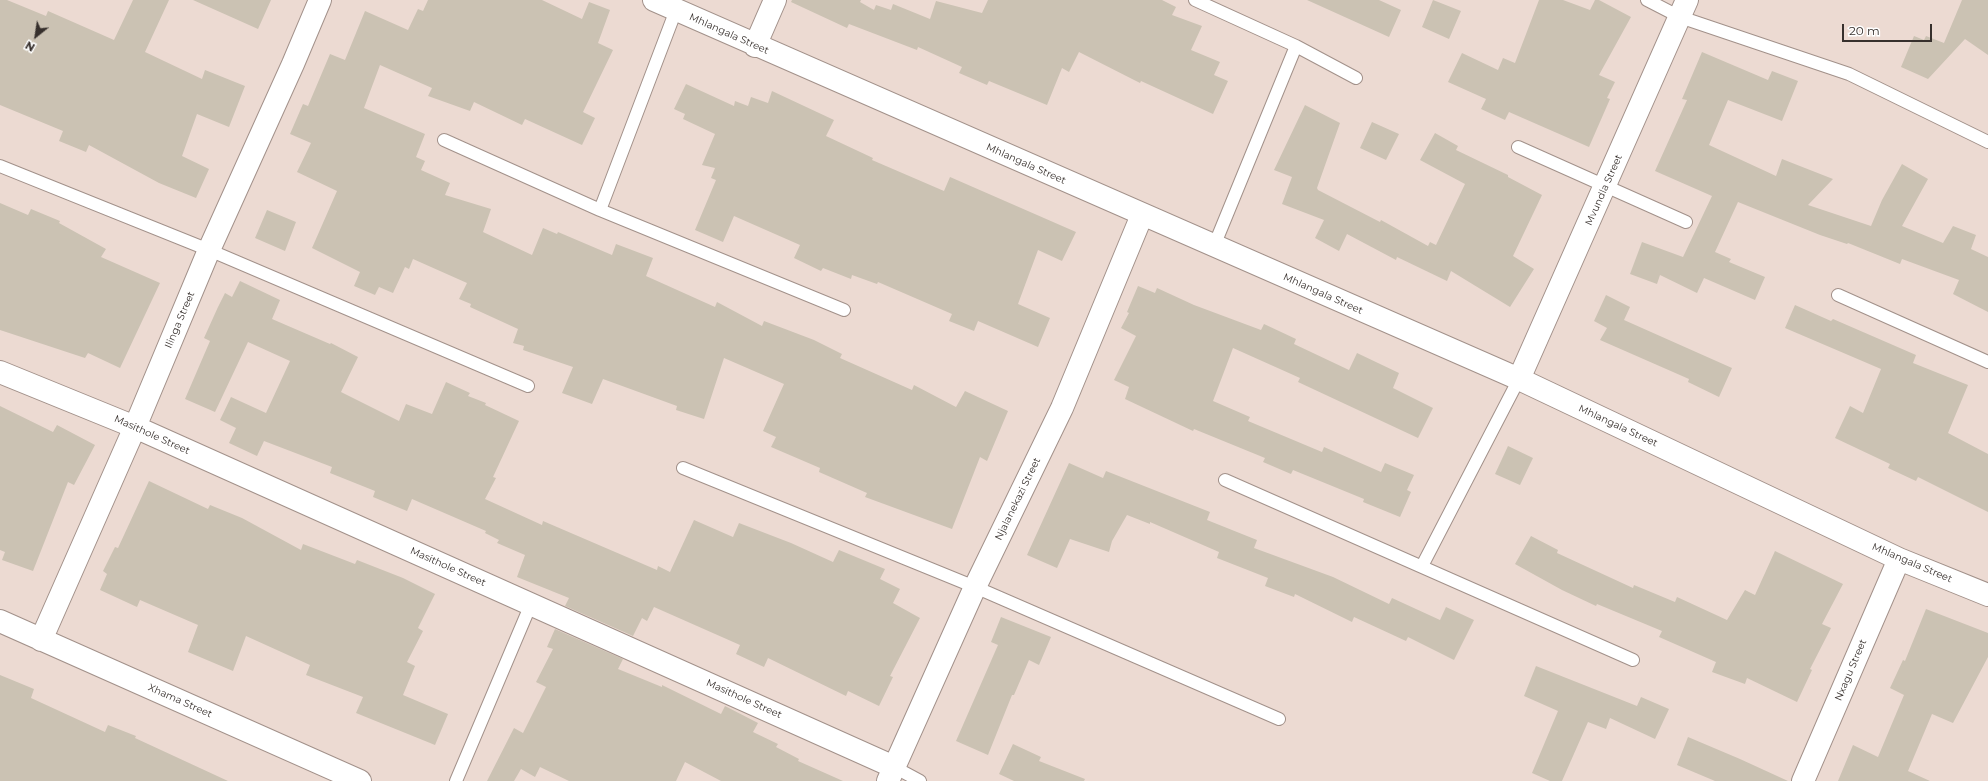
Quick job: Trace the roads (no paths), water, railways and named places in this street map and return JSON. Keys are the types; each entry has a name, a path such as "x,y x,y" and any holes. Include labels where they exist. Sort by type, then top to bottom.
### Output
{"street":[{"name":"Ilinga Street","path":"41,640 135,427 209,250 293,64 320,0"},
{"name":"Mhlangala Street","path":"654,0 755,46 1519,379 1899,558 1986,589"},
{"path":"755,46 775,0"},
{"name":"Mvundla Street","path":"1519,379 1683,9"},
{"name":"Njalanekazi Street","path":"891,774 975,587 1062,408 1142,215"},
{"name":"Masithole Street","path":"0,372 135,427 531,604 891,774"},
{"name":"Nxagu Street","path":"1803,781 1899,558"},
{"name":"Xhama Street","path":"0,621 360,781"}],"lane":[{"path":"1195,0 1296,46 1356,78"},
{"path":"1648,0 1683,9 1849,74 1988,142"},
{"path":"600,210 676,10"},
{"path":"1214,246 1296,46"},
{"path":"444,140 600,210 844,310"},
{"path":"1518,147 1686,222"},
{"path":"0,166 209,250 528,386"},
{"path":"1838,295 1988,362"},
{"path":"1422,566 1519,379"},
{"path":"683,468 975,587 1279,719"},
{"path":"1225,480 1633,660"},
{"path":"456,781 531,604"},
{"path":"891,774 920,781"}]}
